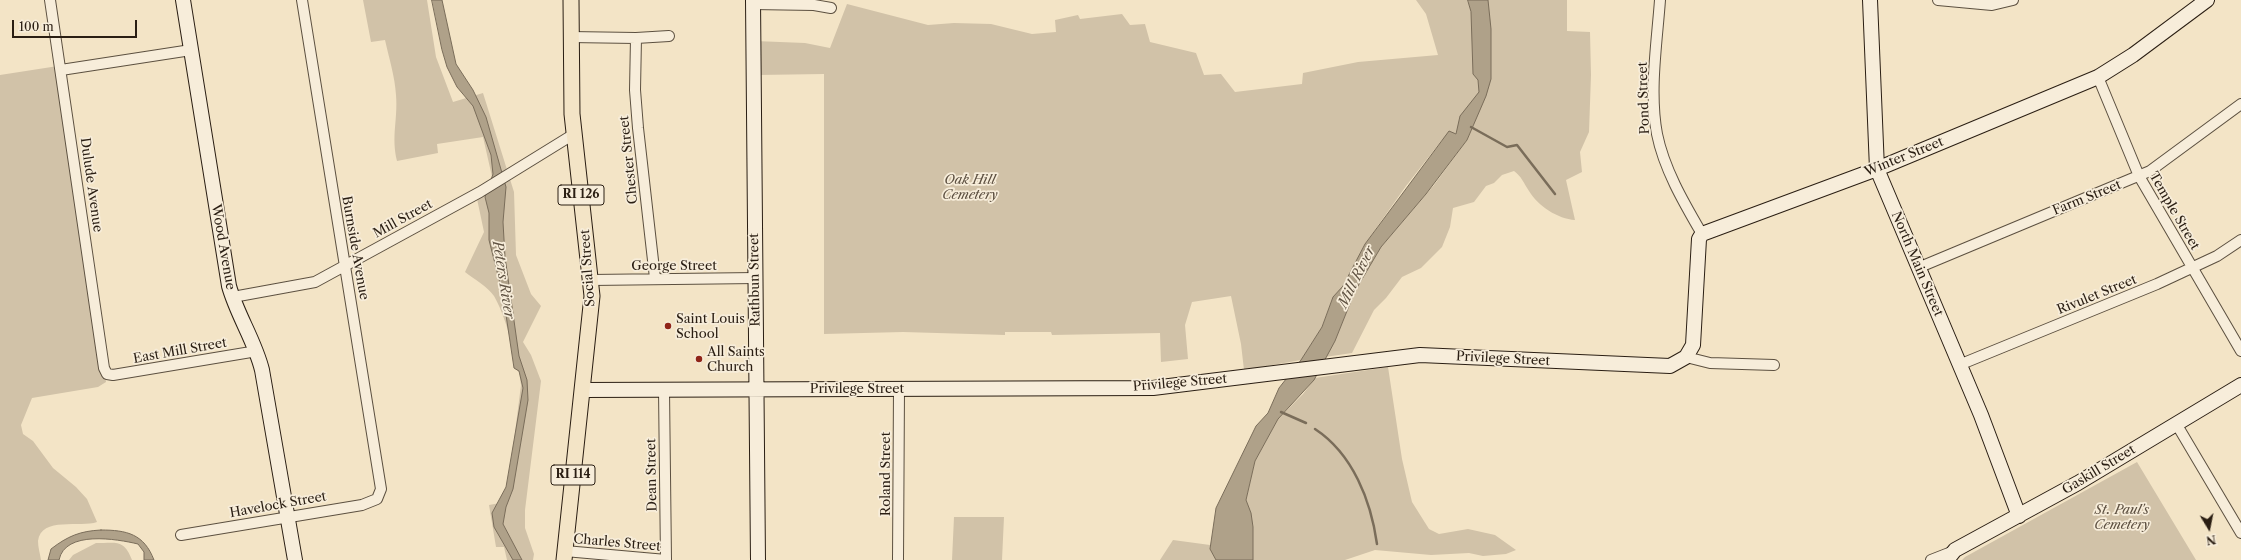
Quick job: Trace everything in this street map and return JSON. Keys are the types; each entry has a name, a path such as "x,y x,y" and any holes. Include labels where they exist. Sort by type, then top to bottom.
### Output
{"main road":[{"name":"Wood Avenue","path":"183,0 224,256 232,297 257,351 295,560"},
{"name":"Social Street","path":"565,556 590,326 591,280 574,134 570,37 571,0"},
{"name":"North Main Street","path":"1870,0 1877,169 1920,267 1959,365 1981,415 2019,516"},
{"name":"Winter Street","path":"1702,234 1877,169 2098,77 2133,55 2207,0"},
{"name":"Rathbun Street","path":"753,2 758,560"},
{"path":"1686,358 1693,345 1699,239 1702,234"},
{"name":"Privilege Street","path":"582,390 1153,388 1420,355 1659,366 1670,366 1686,358"},
{"name":"Gaskill Street","path":"1951,555 2177,425 2241,385"}],"street":[{"name":"Dulude Avenue","path":"50,0 99,342 104,368 107,374"},
{"name":"Burnside Avenue","path":"302,0 379,470 381,489 377,499"},
{"name":"Pond Street","path":"1660,0 1655,60 1655,110 1657,135 1665,162 1702,234"},
{"path":"1938,0 1992,5 2013,0"},
{"path":"753,2 814,5 832,8"},
{"path":"570,37 636,38 669,36"},
{"name":"Chester Street","path":"636,38 635,90 638,128 655,278"},
{"path":"61,70 191,50"},
{"name":"Temple Street","path":"2098,77 2139,176 2241,351"},
{"name":"Farm Street","path":"1920,267 2139,176 2163,163 2241,104"},
{"name":"Mill Street","path":"232,297 315,282 480,192 574,134"},
{"name":"Rivulet Street","path":"1959,365 2193,268 2217,256 2241,240"},
{"name":"George Street","path":"591,280 655,278 756,278"},
{"name":"East Mill Street","path":"107,374 138,372 257,351"},
{"path":"1686,358 1710,363 1774,366"},
{"name":"Roland Street","path":"898,560 899,389"},
{"name":"Dean Street","path":"664,390 666,560"},
{"path":"2177,425 2241,533"},
{"name":"Havelock Street","path":"182,535 362,504 377,499"},
{"path":"1931,560 1951,555"},
{"name":"Charles Street","path":"565,556 666,560"}],"green space":[{"path":"363,0 427,0 436,57 453,102 483,93 514,192 516,255 531,294 541,306 523,342 531,355 541,381 525,510 525,528 534,554 533,560 507,560 504,547 496,547 489,505 500,503 508,488 521,385 519,372 515,369 515,361 508,331 498,303 488,289 465,272 484,232 476,194 493,181 483,137 437,144 438,153 397,161 395,152 396,95 393,74 385,40 371,42"},
{"name":"Oak Hill Cemetery","path":"1416,0 1567,0 1567,31 1590,32 1591,75 1589,132 1580,152 1582,172 1566,180 1575,220 1562,217 1543,207 1533,197 1521,178 1514,171 1502,175 1494,183 1486,186 1474,202 1453,208 1450,227 1442,247 1421,268 1402,277 1386,298 1374,310 1352,353 1325,357 1335,341 1355,291 1381,247 1434,185 1467,140 1474,124 1442,140 1406,186 1365,244 1343,286 1333,297 1322,327 1301,360 1244,370 1241,344 1231,296 1192,302 1185,325 1188,359 1161,362 1160,333 1052,335 1051,332 1005,332 1005,335 903,332 824,334 824,74 757,75 755,41 805,43 830,48 847,4 928,25 954,23 991,24 1032,34 1056,32 1055,20 1078,15 1080,19 1122,14 1130,25 1145,24 1150,42 1196,53 1204,75 1221,74 1235,92 1302,84 1303,73 1358,62 1438,55 1426,14"},
{"path":"58,66 106,382 98,387 32,398 21,425 23,434 33,441 53,468 76,487 87,499 97,522 90,524 63,524 46,528 41,533 38,541 41,560 0,560 0,75"},
{"path":"1388,367 1402,459 1412,502 1429,529 1439,534 1468,529 1495,535 1516,550 1506,554 1483,556 1469,553 1431,555 1375,550 1345,560 1253,560 1253,527 1246,500 1255,461 1278,419 1303,394 1315,378"},
{"name":"St. Paul's Cemetery","path":"2137,462 2196,560 1962,560 1965,557"},
{"path":"954,517 1004,517 1002,560 952,560"},
{"path":"1173,540 1210,545 1210,549 1216,560 1160,560"},
{"path":"96,543 115,543 123,545 132,560 69,560 73,555"}],"water":[{"name":"Peters River","path":"432,0 442,0 456,64 473,90 486,117 506,187 503,222 505,257 519,356 527,380 528,400 513,489 506,507 503,524 522,560 513,560 494,527 492,513 506,487 523,388 519,371 514,368 503,295 489,240 489,213 485,197 493,174 491,155 473,106 457,87 447,67"},
{"name":"Mill River","path":"1468,0 1488,0 1491,29 1491,79 1486,96 1467,140 1426,194 1381,247 1355,291 1335,341 1314,380 1278,419 1255,461 1246,500 1251,513 1253,527 1253,560 1216,560 1210,549 1216,508 1256,426 1268,413 1279,388 1301,360 1322,327 1333,297 1343,286 1365,244 1449,131 1456,134 1460,116 1479,92 1478,80 1473,74 1471,12"},
{"path":"101,530 119,531 134,535 145,544 154,560 144,560 144,552 138,544 118,540 93,539 81,540 71,544 63,550 59,560 48,560 51,549 63,541 80,533"}],"waterway":[{"path":"1471,127 1507,147 1517,145 1555,194"},
{"path":"1281,412 1306,423"},
{"path":"1315,429 1340,451 1350,465 1365,495 1377,544"}],"place":[{"name":"Saint Louis School","path":"668,326"},
{"name":"All Saints Church","path":"699,359"}]}
